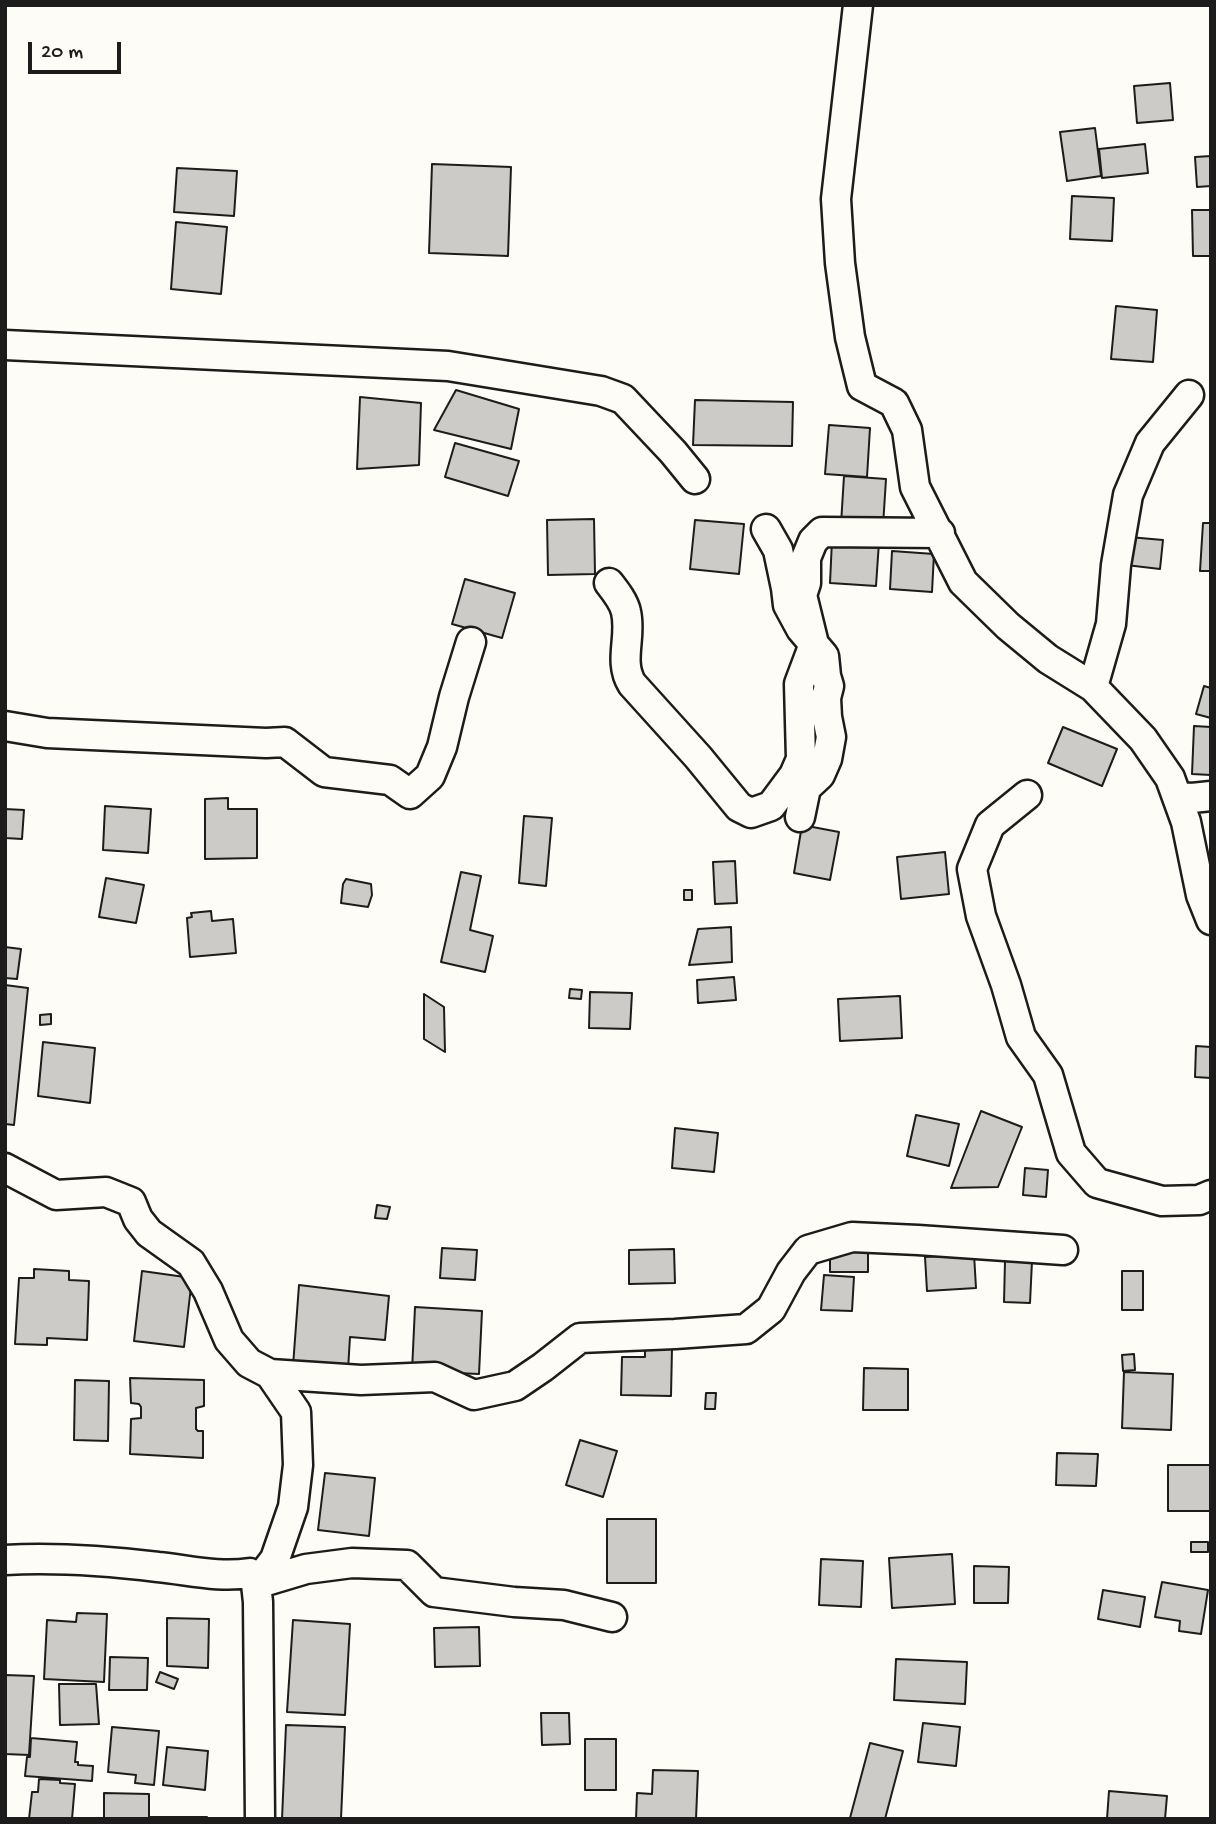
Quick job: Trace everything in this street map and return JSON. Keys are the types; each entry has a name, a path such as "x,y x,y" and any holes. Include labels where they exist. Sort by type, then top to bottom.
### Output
{"street":[{"path":"858,5 836,199 840,263 850,337 862,386 894,403 907,430 915,488 963,582 1008,626 1048,659 1093,687 1143,739 1170,778 1186,822 1201,895 1211,920"},
{"path":"5,345 448,366 601,391 623,399 695,479"},
{"path":"1093,687 1111,624 1116,565 1128,495 1150,443 1189,395"},
{"path":"766,529 778,550 788,605 801,629 824,656 829,685 826,698 831,737 827,759 820,775 807,788 800,817"},
{"path":"609,583 626,612 624,658 627,676 739,807 751,813 771,806 794,775 801,759 799,684 814,644 802,595 806,583 806,558 813,541 822,532 940,533"},
{"path":"5,726 47,733 285,742 324,772 390,780 410,794 430,776 442,747 471,642"},
{"path":"1027,795 990,825 972,869 981,916 1021,1037 1048,1075 1071,1153 1097,1183 1161,1201 1199,1200 1211,1195"},
{"path":"1177,797 1211,796"},
{"path":"5,1168 56,1195 106,1192 131,1202 138,1219 149,1233 191,1263 208,1292 229,1340 249,1363 270,1374 361,1380 435,1377 474,1395 515,1386 580,1338 746,1329 771,1309 791,1272 807,1250 852,1237 1063,1250"},
{"path":"256,1584 275,1559 293,1507 298,1465 296,1412 270,1374"},
{"path":"5,1560 79,1560 207,1574 250,1573 256,1584 258,1602 260,1819"},
{"path":"256,1584 306,1569 352,1563 407,1565 435,1592 564,1605 612,1617"}],"building":[{"path":"1170,83 1173,120 1137,123 1134,86"},
{"path":"1095,128 1101,176 1067,181 1060,132"},
{"path":"1145,144 1148,173 1102,178 1099,149"},
{"path":"1211,156 1211,186 1197,187 1195,157"},
{"path":"432,164 511,167 508,256 429,253"},
{"path":"177,168 237,171 234,216 174,212"},
{"path":"1072,196 1114,198 1112,241 1070,239"},
{"path":"1192,210 1211,210 1211,256 1193,256"},
{"path":"176,222 227,227 221,294 171,289"},
{"path":"1116,306 1157,310 1153,362 1111,359"},
{"path":"456,390 519,409 511,449 434,430"},
{"path":"360,397 421,403 419,465 357,469"},
{"path":"695,400 793,402 792,446 693,445"},
{"path":"829,425 870,428 867,477 825,474"},
{"path":"455,443 519,461 508,496 445,477"},
{"path":"844,476 886,479 883,526 841,524"},
{"path":"594,519 595,574 548,575 547,520"},
{"path":"695,520 744,524 739,574 690,569"},
{"path":"1203,523 1211,523 1211,571 1200,571"},
{"path":"1129,537 1163,540 1160,569 1126,565"},
{"path":"832,540 879,542 876,586 830,583"},
{"path":"892,551 934,554 932,592 890,589"},
{"path":"465,579 515,593 502,638 452,624"},
{"path":"1204,686 1211,688 1211,718 1196,714"},
{"path":"1194,726 1211,727 1211,775 1192,774"},
{"path":"1063,727 1117,749 1102,786 1048,763"},
{"path":"228,798 228,809 257,809 257,858 205,859 205,799"},
{"path":"105,806 151,809 148,853 103,850"},
{"path":"5,809 24,810 22,839 5,838"},
{"path":"524,816 552,818 546,886 519,883"},
{"path":"802,825 839,832 830,880 794,873"},
{"path":"945,852 949,894 901,899 897,857"},
{"path":"735,861 737,903 715,904 713,862"},
{"path":"461,872 481,876 470,930 493,936 485,972 441,962"},
{"path":"106,878 144,885 136,923 99,917"},
{"path":"346,879 371,884 372,895 368,907 341,903"},
{"path":"684,890 692,890 692,900 684,900"},
{"path":"211,911 212,921 233,919 236,953 190,957 187,918 192,917 191,913"},
{"path":"731,927 732,962 689,965 698,929"},
{"path":"5,947 21,949 17,979 5,978"},
{"path":"734,977 736,1000 698,1003 697,980"},
{"path":"5,985 28,988 14,1125 5,1124"},
{"path":"570,989 582,990 581,999 569,998"},
{"path":"590,992 632,993 630,1029 589,1028"},
{"path":"424,994 444,1007 445,1052 424,1039"},
{"path":"900,996 902,1038 840,1041 838,999"},
{"path":"51,1014 51,1024 40,1025 40,1015"},
{"path":"43,1042 95,1048 90,1103 38,1096"},
{"path":"1196,1046 1211,1047 1211,1078 1195,1077"},
{"path":"981,1111 1022,1127 998,1187 951,1188"},
{"path":"916,1115 959,1124 949,1166 907,1156"},
{"path":"675,1128 718,1133 714,1172 672,1168"},
{"path":"1025,1168 1048,1170 1046,1197 1023,1195"},
{"path":"377,1205 390,1207 387,1219 375,1218"},
{"path":"442,1248 477,1250 475,1280 440,1278"},
{"path":"674,1249 675,1283 629,1284 629,1250"},
{"path":"830,1250 868,1250 868,1272 830,1272"},
{"path":"974,1254 976,1288 927,1291 925,1257"},
{"path":"1005,1261 1032,1261 1030,1303 1004,1302"},
{"path":"34,1269 69,1271 69,1280 89,1281 87,1340 47,1338 47,1345 15,1344 19,1278 34,1278"},
{"path":"142,1271 192,1278 184,1347 134,1341"},
{"path":"1122,1271 1143,1271 1143,1310 1122,1310"},
{"path":"824,1275 854,1277 852,1311 821,1310"},
{"path":"299,1285 389,1296 385,1340 350,1337 348,1370 293,1366"},
{"path":"415,1307 482,1311 479,1374 412,1371"},
{"path":"645,1347 672,1348 671,1396 621,1395 622,1357 645,1357"},
{"path":"1134,1354 1135,1370 1123,1371 1122,1355"},
{"path":"864,1368 908,1369 908,1410 863,1410"},
{"path":"1124,1372 1173,1374 1171,1430 1122,1428"},
{"path":"130,1378 204,1380 204,1406 196,1408 196,1429 203,1431 203,1458 130,1454 131,1419 141,1418 141,1407 131,1403"},
{"path":"75,1380 109,1381 108,1441 74,1440"},
{"path":"706,1393 716,1393 715,1409 705,1409"},
{"path":"580,1440 617,1451 603,1497 566,1485"},
{"path":"1057,1453 1098,1454 1096,1486 1056,1485"},
{"path":"1168,1465 1211,1465 1211,1511 1168,1511"},
{"path":"325,1473 375,1478 369,1536 318,1530"},
{"path":"607,1519 656,1519 656,1583 607,1583"},
{"path":"1191,1542 1208,1542 1208,1552 1191,1552"},
{"path":"952,1554 955,1604 892,1608 889,1558"},
{"path":"821,1559 863,1561 861,1607 819,1605"},
{"path":"974,1566 1009,1567 1008,1603 974,1603"},
{"path":"1162,1582 1208,1590 1201,1634 1179,1631 1180,1621 1155,1617"},
{"path":"1103,1590 1145,1597 1140,1627 1098,1619"},
{"path":"77,1613 107,1614 104,1682 44,1679 47,1620 76,1622"},
{"path":"167,1618 209,1619 208,1668 167,1666"},
{"path":"293,1620 350,1624 345,1715 287,1712"},
{"path":"479,1627 480,1666 435,1667 434,1628"},
{"path":"110,1657 148,1658 147,1690 109,1690"},
{"path":"896,1659 967,1662 965,1704 894,1700"},
{"path":"160,1672 178,1679 174,1689 156,1682"},
{"path":"5,1675 34,1676 29,1755 5,1754"},
{"path":"59,1684 96,1684 99,1724 60,1725"},
{"path":"541,1713 569,1713 570,1744 542,1745"},
{"path":"923,1723 960,1727 956,1766 918,1762"},
{"path":"286,1725 345,1727 341,1819 282,1819"},
{"path":"112,1727 159,1731 154,1785 135,1783 136,1775 108,1772"},
{"path":"31,1738 77,1742 75,1762 78,1762 78,1765 93,1766 92,1781 25,1776"},
{"path":"585,1739 616,1739 616,1790 585,1790"},
{"path":"870,1743 903,1751 885,1819 853,1819 850,1818"},
{"path":"167,1747 208,1751 205,1790 163,1785"},
{"path":"653,1770 698,1771 696,1819 636,1819 637,1793 652,1794"},
{"path":"39,1779 75,1784 72,1819 29,1819 32,1792 38,1792"},
{"path":"1109,1791 1167,1796 1165,1819 1107,1819"},
{"path":"104,1793 149,1794 149,1819 104,1819"},
{"path":"207,1817 207,1819 150,1819"}]}
